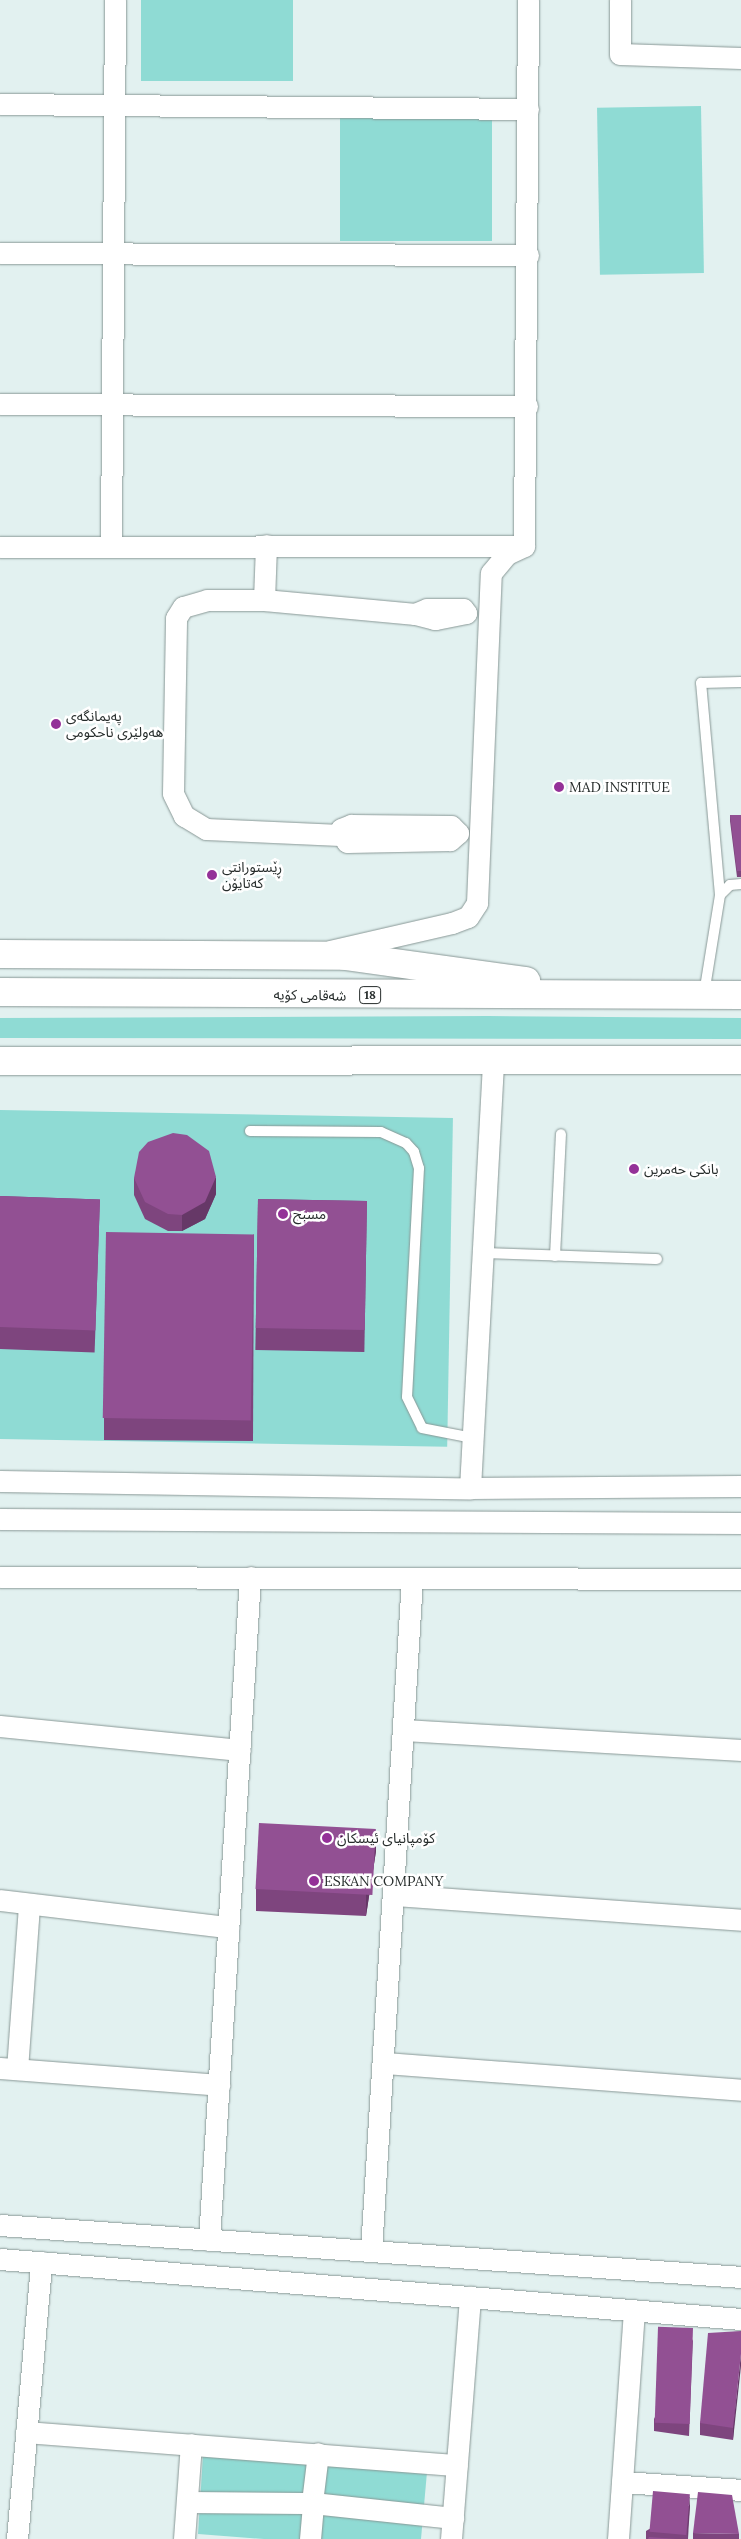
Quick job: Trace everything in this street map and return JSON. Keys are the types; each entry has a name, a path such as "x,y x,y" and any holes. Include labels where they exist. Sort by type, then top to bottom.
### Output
{"highway":[{"path":"0,943 50,952"},
{"path":"0,954 50,952 316,955 611,994"},
{"name":"شەقامی کۆیە","path":"0,992 741,994"},
{"path":"0,1061 741,1060"},
{"path":"0,1072 72,1062"}],"street":[{"path":"111,545 116,0"},
{"path":"524,546 527,406 528,0"},
{"path":"620,0 620,54 741,58"},
{"path":"0,104 528,109"},
{"path":"0,253 528,255"},
{"path":"0,404 527,406"},
{"path":"0,547 111,545 524,546"},
{"path":"264,600 266,546"},
{"path":"316,955 452,923 468,917 477,904 491,573 507,554 524,546"},
{"path":"340,835 206,828 184,816 176,805 173,793 176,618 194,601 264,600 415,614"},
{"path":"470,1488 493,1060"},
{"path":"0,1481 470,1488 741,1486"},
{"path":"0,1519 741,1523"},
{"path":"209,2240 250,1577"},
{"path":"0,1578 741,1579"},
{"path":"371,2251 385,2063 412,1578"},
{"path":"0,1726 240,1750"},
{"path":"404,1730 741,1750"},
{"path":"395,1895 741,1920"},
{"path":"0,1900 228,1927"},
{"path":"29,1904 9,2069 219,2086"},
{"path":"385,2063 741,2090"},
{"path":"0,2225 741,2277"},
{"path":"0,2258 741,2319"},
{"path":"17,2539 41,2262"},
{"path":"451,2539 470,2297"},
{"path":"618,2539 634,2311"},
{"path":"26,2432 457,2465"},
{"path":"184,2539 191,2444"},
{"path":"310,2539 318,2453"},
{"path":"622,2482 741,2490"},
{"path":"187,2502 313,2504 453,2518"}],"lane":[{"path":"704,994 720,895 701,683 741,682"},
{"path":"720,895 730,885 741,884"},
{"path":"250,1131 381,1132 406,1143 414,1152 419,1168 407,1397 422,1428 473,1438"},
{"path":"555,1256 561,1134"},
{"path":"483,1253 657,1259"}],"shaded area":[{"path":"141,0 293,0 293,81 141,81"},
{"path":"701,106 704,273 600,275 597,108"},
{"path":"340,117 492,117 492,241 340,241"},
{"path":"488,1016 741,1018 741,1039 0,1038 0,1018"},
{"path":"0,1110 453,1118 447,1447 0,1439"},
{"path":"203,2455 427,2472 421,2539 264,2539 198,2534"}],"building":[{"path":"730,815 741,815 741,871 737,871"},
{"path":"173,1133 187,1135 209,1151 216,1177 205,1202 182,1215 168,1214 145,1202 134,1178 139,1152 148,1142"},
{"path":"0,1196 100,1199 95,1330 0,1327"},
{"path":"258,1199 367,1201 365,1330 256,1328"},
{"path":"106,1232 254,1235 251,1421 103,1418"},
{"name":"ESKAN COMPANY","path":"259,1823 376,1829 372,1895 256,1889"},
{"path":"658,2327 693,2328 690,2424 655,2423"},
{"path":"741,2331 741,2354 733,2428 700,2423 708,2333"},
{"path":"653,2491 690,2494 686,2535 649,2532"},
{"path":"698,2492 732,2495 739,2534 693,2533"},
{"path":"649,2537 677,2539 648,2539"}],"place":[{"name":"پەیمانگەی هەولێری ناحکومی","path":"56,724"},
{"name":"MAD INSTITUE","path":"559,787"},
{"name":"ڕێستورانتی کەتایۆن","path":"212,875"},
{"name":"بانكی حه‌مرین","path":"634,1169"},
{"name":"مسبح","path":"283,1214"},
{"name":"کۆمپانیای ئیسکان","path":"327,1838"},
{"name":"ESKAN COMPANY","path":"314,1881"}]}
